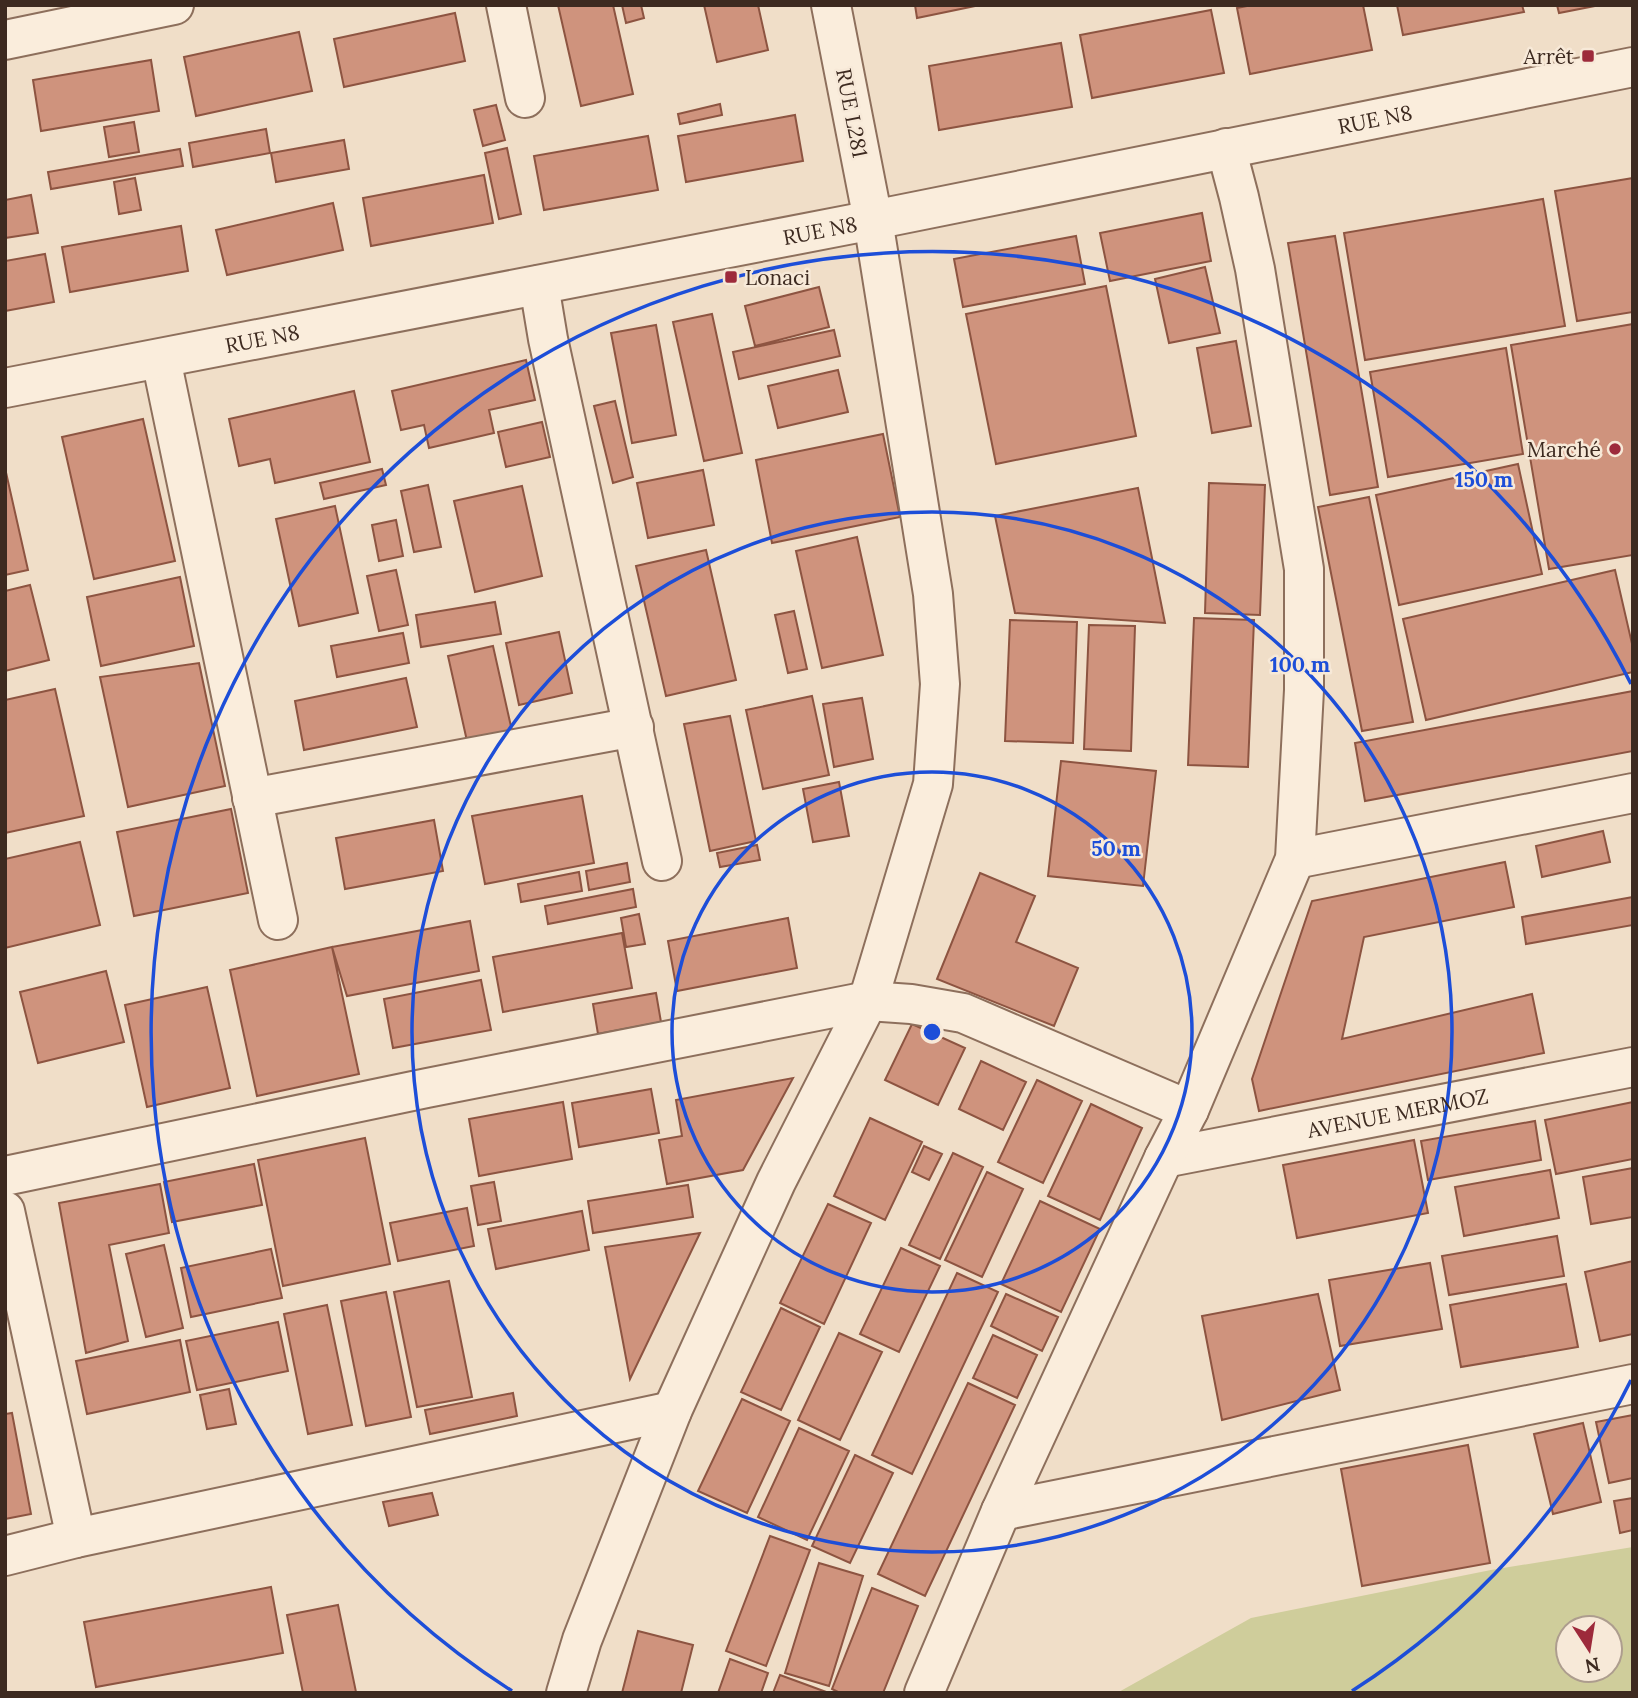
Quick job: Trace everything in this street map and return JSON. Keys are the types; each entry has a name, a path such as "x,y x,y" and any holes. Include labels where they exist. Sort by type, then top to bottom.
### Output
{"street":[{"path":"5,40 174,5"},
{"path":"506,5 525,98"},
{"name":"RUE L281","path":"566,1693 582,1640 672,1411 776,1182 868,1001 933,784 940,684 933,594 873,220 831,5"},
{"name":"RUE N8","path":"5,388 873,220 1633,67"},
{"path":"924,1693 1001,1511 1164,1158 1189,1110 1295,859 1304,690 1304,569 1255,269 1226,148"},
{"path":"539,285 551,352 662,861"},
{"path":"160,359 278,920"},
{"path":"252,798 634,727"},
{"path":"1295,859 1633,793"},
{"path":"5,1176 427,1088 868,1001 911,1004 963,1013 1189,1110"},
{"name":"AVENUE MERMOZ","path":"1164,1158 1633,1067"},
{"path":"5,1211 76,1538"},
{"path":"1001,1511 1633,1384"},
{"path":"5,1556 76,1538 672,1411"}],"shaded area":[{"path":"1633,1547 1633,1693 1117,1693 1251,1618 1491,1570"}],"building":[{"path":"558,5 613,5 633,94 581,106"},
{"path":"622,5 641,5 644,18 626,23"},
{"path":"704,5 758,5 768,50 717,62"},
{"path":"915,5 980,5 917,18"},
{"path":"1252,5 1363,5 1372,50 1250,74 1237,8"},
{"path":"1397,5 1522,5 1524,12 1403,35"},
{"path":"1557,5 1600,5 1559,13"},
{"path":"1211,10 1224,73 1092,98 1080,35"},
{"path":"455,13 465,61 344,87 334,39"},
{"path":"299,32 312,91 196,116 184,57"},
{"path":"1061,43 1072,107 939,130 929,66"},
{"path":"151,60 159,111 41,131 33,80"},
{"path":"720,104 722,115 680,124 678,114"},
{"path":"496,105 505,140 483,146 474,110"},
{"path":"795,115 803,161 686,182 678,136"},
{"path":"134,122 139,152 109,157 104,127"},
{"path":"266,129 270,153 193,167 189,143"},
{"path":"648,136 658,190 544,210 534,156"},
{"path":"344,140 349,169 276,182 271,153"},
{"path":"507,148 521,214 499,219 485,153"},
{"path":"180,149 183,166 51,189 48,172"},
{"path":"484,175 493,223 371,246 363,198"},
{"path":"135,178 141,210 119,214 114,182"},
{"path":"1633,178 1633,312 1577,321 1555,191"},
{"path":"31,195 38,233 5,238 5,200"},
{"path":"1543,199 1565,326 1365,360 1344,233"},
{"path":"333,203 343,250 227,275 216,230"},
{"path":"1202,213 1211,261 1110,281 1100,233"},
{"path":"181,226 188,271 70,292 62,247"},
{"path":"1076,236 1085,284 963,307 954,259"},
{"path":"1335,236 1378,487 1330,495 1288,243"},
{"path":"45,254 54,302 5,311 5,261"},
{"path":"1205,267 1220,333 1169,343 1155,279"},
{"path":"1106,286 1136,436 996,464 966,314"},
{"path":"819,287 829,327 755,346 745,306"},
{"path":"712,314 742,453 704,461 673,322"},
{"path":"1633,324 1633,555 1549,569 1511,345"},
{"path":"656,325 676,435 632,443 611,333"},
{"path":"834,330 840,356 739,379 733,352"},
{"path":"1236,341 1251,426 1212,433 1197,348"},
{"path":"1506,348 1523,454 1388,477 1370,372"},
{"path":"526,360 535,400 489,410 494,433 429,448 424,425 401,430 392,391"},
{"path":"838,370 848,412 778,428 768,386"},
{"path":"354,391 370,462 275,483 270,459 239,466 229,419"},
{"path":"615,401 633,477 613,483 594,406"},
{"path":"143,419 175,561 94,579 62,437"},
{"path":"542,422 550,457 506,467 498,432"},
{"path":"883,434 900,517 772,543 756,460"},
{"path":"1518,464 1542,574 1399,605 1376,495"},
{"path":"5,468 28,570 5,575"},
{"path":"382,469 386,485 324,499 320,483"},
{"path":"703,470 714,525 648,538 637,483"},
{"path":"1209,483 1265,485 1260,615 1205,613"},
{"path":"428,485 441,547 414,552 401,491"},
{"path":"522,486 542,576 475,592 454,501"},
{"path":"1138,488 1165,623 1015,613 995,516"},
{"path":"1369,497 1413,722 1362,731 1318,507"},
{"path":"335,506 358,613 299,626 276,519"},
{"path":"396,520 403,556 379,561 372,525"},
{"path":"857,537 883,655 822,668 796,551"},
{"path":"706,550 736,680 666,696 636,566"},
{"path":"396,570 408,625 379,631 367,576"},
{"path":"1615,570 1633,648 1633,672 1426,720 1403,619"},
{"path":"180,577 194,646 101,666 87,597"},
{"path":"30,585 49,660 5,671 5,591"},
{"path":"495,602 501,634 421,647 416,615"},
{"path":"794,611 807,669 788,673 775,615"},
{"path":"1194,618 1254,620 1248,767 1188,765"},
{"path":"1010,620 1077,622 1073,743 1005,741"},
{"path":"1089,625 1135,626 1131,751 1084,749"},
{"path":"559,632 572,693 519,705 506,643"},
{"path":"403,633 409,663 337,677 331,646"},
{"path":"493,646 512,731 467,741 448,656"},
{"path":"199,663 225,786 128,807 100,677"},
{"path":"406,678 417,727 304,750 295,701"},
{"path":"55,689 84,816 5,833 5,700"},
{"path":"1633,691 1633,751 1365,801 1355,743"},
{"path":"812,696 829,775 763,789 746,710"},
{"path":"862,698 873,759 834,767 823,704"},
{"path":"730,716 756,841 710,851 684,724"},
{"path":"1061,761 1156,771 1143,886 1048,876"},
{"path":"839,782 849,836 813,842 803,789"},
{"path":"582,796 594,863 485,884 472,816"},
{"path":"231,809 248,893 134,916 117,832"},
{"path":"434,820 443,871 345,889 336,838"},
{"path":"1603,831 1610,862 1542,877 1536,846"},
{"path":"80,842 100,925 5,948 5,859"},
{"path":"757,845 760,860 720,867 717,853"},
{"path":"1505,862 1514,907 1364,937 1342,1039 1532,994 1544,1053 1259,1111 1252,1079 1312,901"},
{"path":"627,863 630,882 589,890 586,871"},
{"path":"579,872 582,891 521,902 518,884"},
{"path":"980,873 1035,896 1016,942 1078,968 1054,1026 937,979"},
{"path":"633,889 636,907 548,924 545,906"},
{"path":"1633,897 1633,925 1526,944 1522,917"},
{"path":"639,914 645,944 626,947 621,918"},
{"path":"788,918 797,968 677,991 668,941"},
{"path":"470,921 479,971 347,996 332,947"},
{"path":"622,933 632,988 503,1012 493,957"},
{"path":"332,947 359,1074 257,1096 230,970"},
{"path":"106,971 124,1042 38,1063 20,992"},
{"path":"481,980 491,1030 393,1048 384,999"},
{"path":"207,987 230,1088 147,1107 125,1005"},
{"path":"656,993 661,1022 598,1034 593,1004"},
{"path":"912,1024 965,1048 938,1105 885,1080"},
{"path":"981,1061 1026,1082 1003,1130 959,1109"},
{"path":"793,1078 743,1170 667,1184 659,1140 682,1136 676,1100"},
{"path":"1037,1080 1082,1101 1043,1183 998,1162"},
{"path":"651,1089 659,1133 579,1147 572,1103"},
{"path":"563,1102 572,1159 479,1176 469,1119"},
{"path":"1633,1102 1633,1159 1556,1174 1545,1120"},
{"path":"1091,1104 1142,1128 1100,1220 1048,1196"},
{"path":"870,1118 922,1142 885,1220 834,1196"},
{"path":"1535,1121 1541,1160 1428,1180 1421,1141"},
{"path":"365,1138 390,1264 283,1286 258,1160"},
{"path":"1414,1140 1428,1213 1297,1238 1283,1165"},
{"path":"924,1146 942,1154 929,1180 912,1172"},
{"path":"953,1153 983,1167 940,1259 909,1245"},
{"path":"254,1164 262,1205 172,1222 164,1182"},
{"path":"1633,1168 1633,1217 1591,1224 1583,1177"},
{"path":"1550,1170 1559,1218 1464,1236 1455,1187"},
{"path":"987,1172 1023,1189 982,1277 945,1260"},
{"path":"494,1182 501,1221 478,1225 471,1186"},
{"path":"160,1184 169,1233 109,1245 128,1341 86,1353 59,1203"},
{"path":"688,1185 693,1217 593,1233 588,1201"},
{"path":"1040,1201 1100,1229 1061,1312 1001,1284"},
{"path":"828,1204 871,1223 824,1324 780,1303"},
{"path":"467,1208 474,1246 398,1261 390,1223"},
{"path":"582,1211 589,1250 496,1269 488,1229"},
{"path":"700,1233 630,1379 605,1247"},
{"path":"1557,1236 1564,1276 1449,1295 1442,1256"},
{"path":"164,1245 183,1328 146,1337 126,1254"},
{"path":"901,1248 940,1266 899,1352 860,1334"},
{"path":"271,1249 282,1298 191,1317 181,1268"},
{"path":"1633,1261 1633,1334 1600,1341 1585,1272"},
{"path":"1430,1263 1442,1329 1340,1346 1329,1280"},
{"path":"957,1273 998,1292 912,1474 872,1455"},
{"path":"449,1281 472,1397 417,1407 394,1292"},
{"path":"1566,1284 1578,1347 1461,1367 1450,1305"},
{"path":"386,1292 411,1417 366,1426 341,1301"},
{"path":"1006,1294 1058,1317 1042,1351 991,1326"},
{"path":"1318,1294 1340,1390 1222,1420 1202,1316"},
{"path":"327,1305 352,1425 308,1434 284,1314"},
{"path":"781,1308 820,1327 781,1410 741,1392"},
{"path":"278,1322 288,1371 197,1390 186,1341"},
{"path":"839,1333 882,1352 840,1440 798,1420"},
{"path":"993,1335 1037,1355 1017,1398 973,1378"},
{"path":"180,1340 190,1392 87,1414 76,1361"},
{"path":"968,1383 1015,1405 925,1596 878,1574"},
{"path":"229,1389 236,1424 207,1429 200,1395"},
{"path":"513,1393 517,1416 430,1434 425,1410"},
{"path":"742,1399 790,1421 747,1513 698,1491"},
{"path":"12,1413 31,1514 5,1519 5,1414"},
{"path":"1633,1415 1633,1478 1609,1483 1596,1422"},
{"path":"1583,1423 1601,1502 1553,1514 1534,1434"},
{"path":"799,1428 849,1451 807,1540 758,1517"},
{"path":"1468,1445 1490,1563 1362,1586 1341,1469"},
{"path":"855,1455 893,1473 850,1563 812,1546"},
{"path":"432,1493 438,1515 389,1526 383,1502"},
{"path":"1633,1498 1633,1530 1620,1533 1614,1501"},
{"path":"770,1536 810,1550 766,1666 726,1651"},
{"path":"819,1563 863,1576 829,1686 785,1673"},
{"path":"271,1587 283,1653 96,1687 84,1622"},
{"path":"872,1588 918,1606 883,1693 840,1693 832,1689"},
{"path":"338,1605 356,1692 303,1693 287,1615"},
{"path":"638,1631 693,1645 681,1693 622,1693"},
{"path":"730,1659 768,1673 761,1693 718,1693"},
{"path":"780,1675 829,1693 773,1693"}],"place":[{"name":"Arrêt","path":"1588,56"},
{"name":"Lonaci","path":"731,277"},
{"name":"Marché","path":"1615,449"}]}
